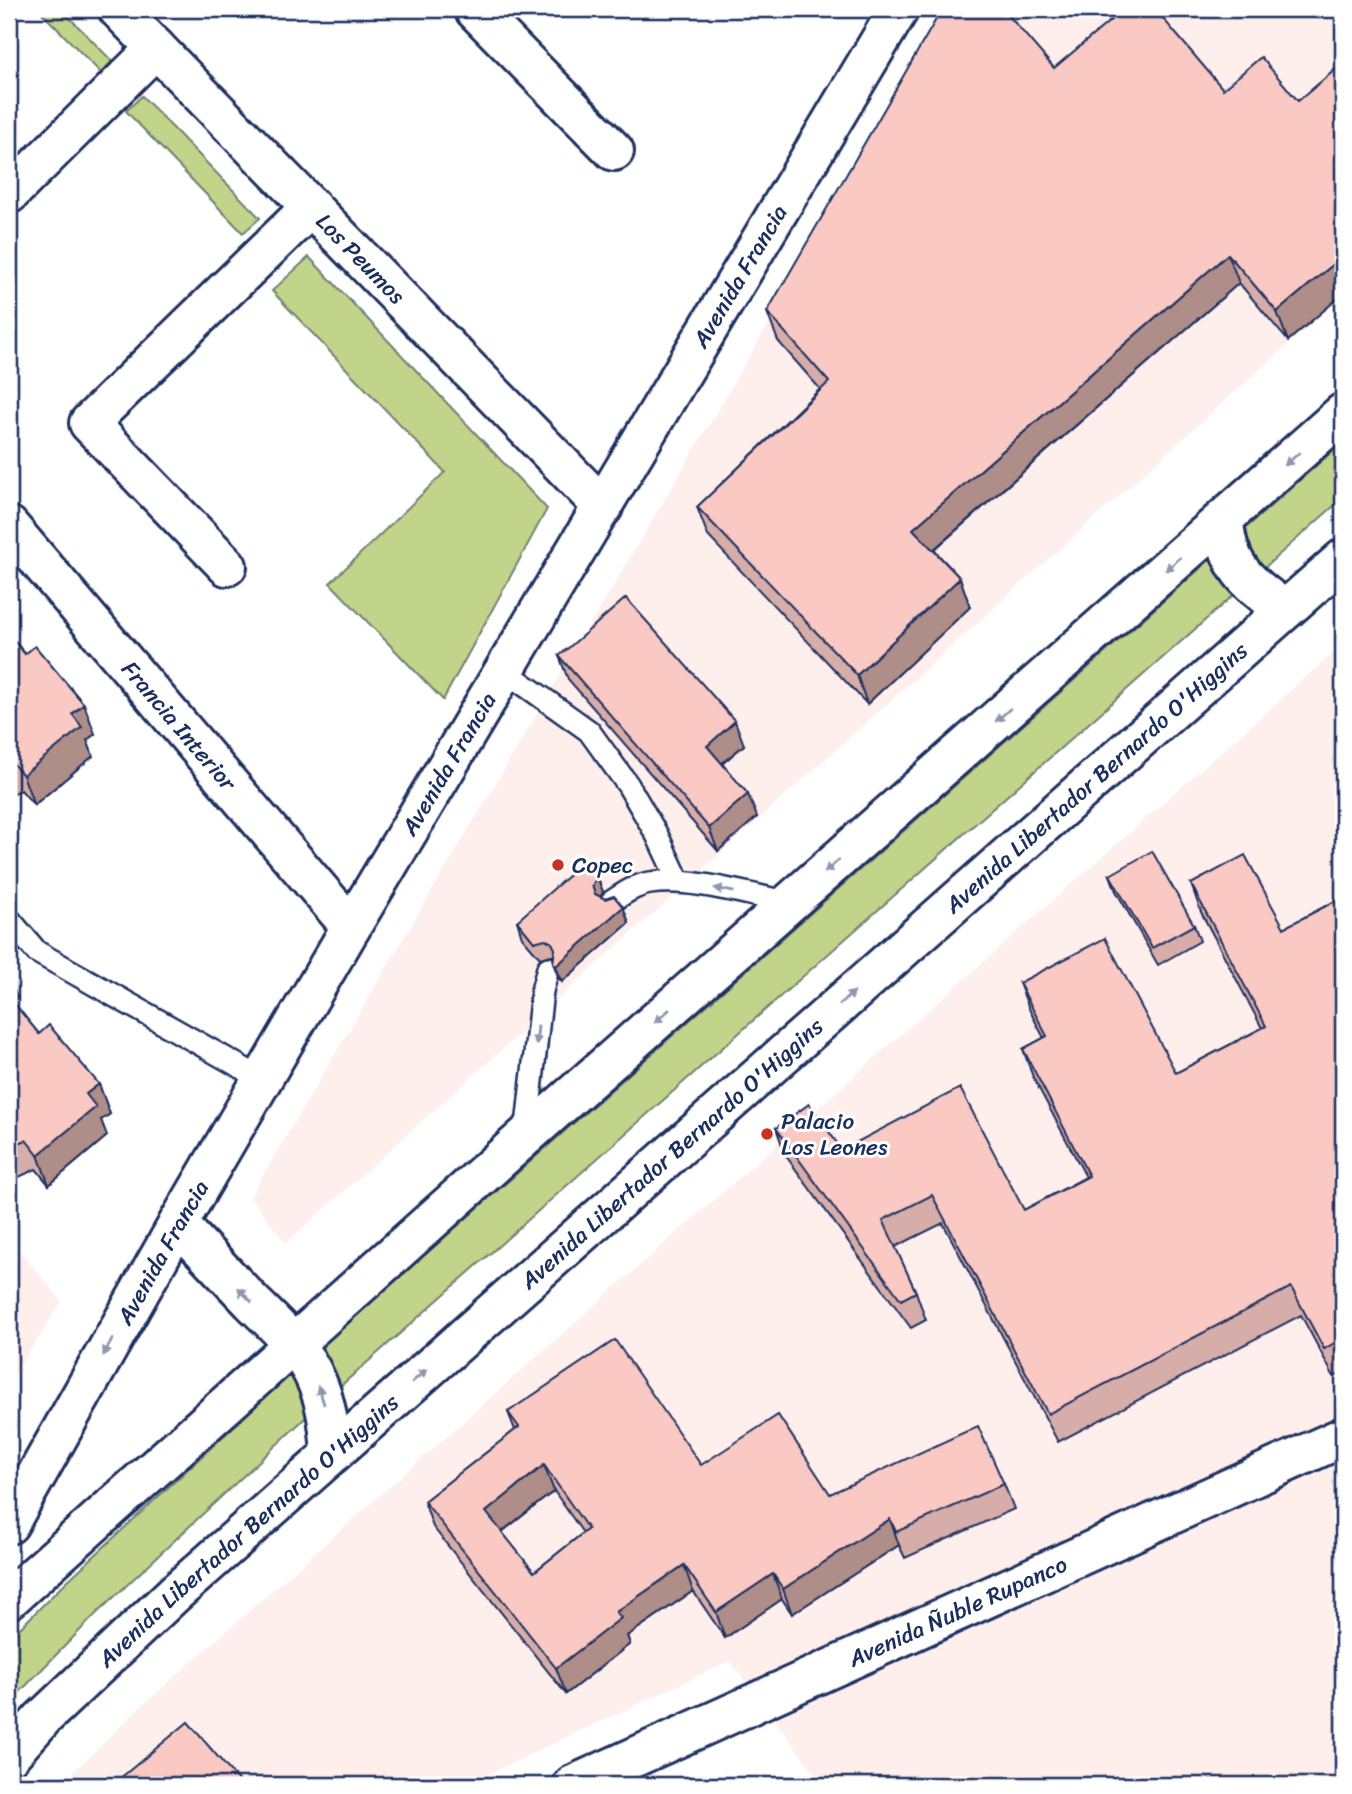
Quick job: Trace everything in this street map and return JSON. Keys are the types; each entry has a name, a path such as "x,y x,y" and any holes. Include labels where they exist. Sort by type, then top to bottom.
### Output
{"street":[{"name":"Los Peumos","path":"118,9 603,507"},
{"path":"474,9 614,151"},
{"name":"Avenida Francia","path":"9,1524 178,1224 351,927 899,9"},
{"path":"9,194 156,48"},
{"path":"227,566 89,423 311,206"},
{"path":"9,1599 183,1446 292,1344 1343,413"},
{"path":"1224,519 1225,537 1238,570 1249,583 1285,610"},
{"name":"Francia Interior","path":"9,526 351,927"},
{"name":"Avenida Libertador Bernardo O'Higgins","path":"9,1756 42,1719 174,1594 331,1453 1343,559"},
{"path":"178,1224 292,1344 316,1378 328,1420 331,1453"},
{"name":"Avenida Ñuble Rupanco","path":"573,1785 1343,1437"}],"lane":[{"path":"505,671 589,731 628,785 657,835 679,882"},
{"path":"611,902 625,892 648,883 679,882 791,902"},
{"path":"9,919 37,952 262,1079"},
{"path":"526,1136 542,991 548,968"}],"shaded area":[{"path":"956,9 1343,9 1343,295 286,1243 250,1197"},
{"path":"1343,644 1343,1785 824,1785 730,1661 465,1785 60,1785 138,1709"},
{"path":"9,1239 62,1301 9,1383"}],"green space":[{"path":"38,9 61,9 112,61 101,73"},
{"path":"142,96 260,218 243,233 126,111"},
{"path":"309,257 547,509 443,700 330,583 445,472 272,291"},
{"path":"1343,442 1343,498 318,1406 96,1614 9,1703 9,1639 65,1583 296,1369"}],"building":[{"path":"942,9 1003,9 1054,68 1124,9 1155,9 1223,89 1261,57 1298,101 1343,63 1343,256 1277,312 1228,254 913,529 960,578 857,675 697,507 829,382 767,312"},
{"path":"626,598 735,721 707,746 748,794 709,828 559,656"},
{"path":"9,635 25,654 35,646 84,704 72,714 82,727 23,775 9,761"},
{"path":"1152,851 1194,925 1152,948 1110,875"},
{"path":"1245,855 1284,928 1343,897 1343,1338 1324,1349 1291,1287 1048,1414 932,1195 883,1220 916,1292 901,1300 776,1128 809,1104 842,1150 960,1088 1024,1210 1089,1176 1023,1049 1047,1036 1019,983 1105,938 1176,1073 1266,1026 1191,884"},
{"path":"584,862 597,876 592,886 595,894 605,899 614,896 623,907 556,966 553,963 555,949 552,943 545,939 534,942 517,921"},
{"path":"9,997 39,1034 49,1025 99,1084 86,1094 96,1107 38,1155 26,1140 9,1147"},
{"path":"615,1340 701,1465 778,1415 830,1494 978,1426 1004,1484 896,1532 890,1519 783,1589 773,1574 716,1612 684,1565 616,1612 621,1618 556,1668 424,1501 519,1427 508,1412","holes":["544,1465 588,1529 534,1572 486,1512"]},
{"path":"188,1722 242,1785 123,1785 118,1780"}],"place":[{"name":"Copec","path":"558,865"},
{"name":"Palacio Los Leones","path":"767,1134"}]}
